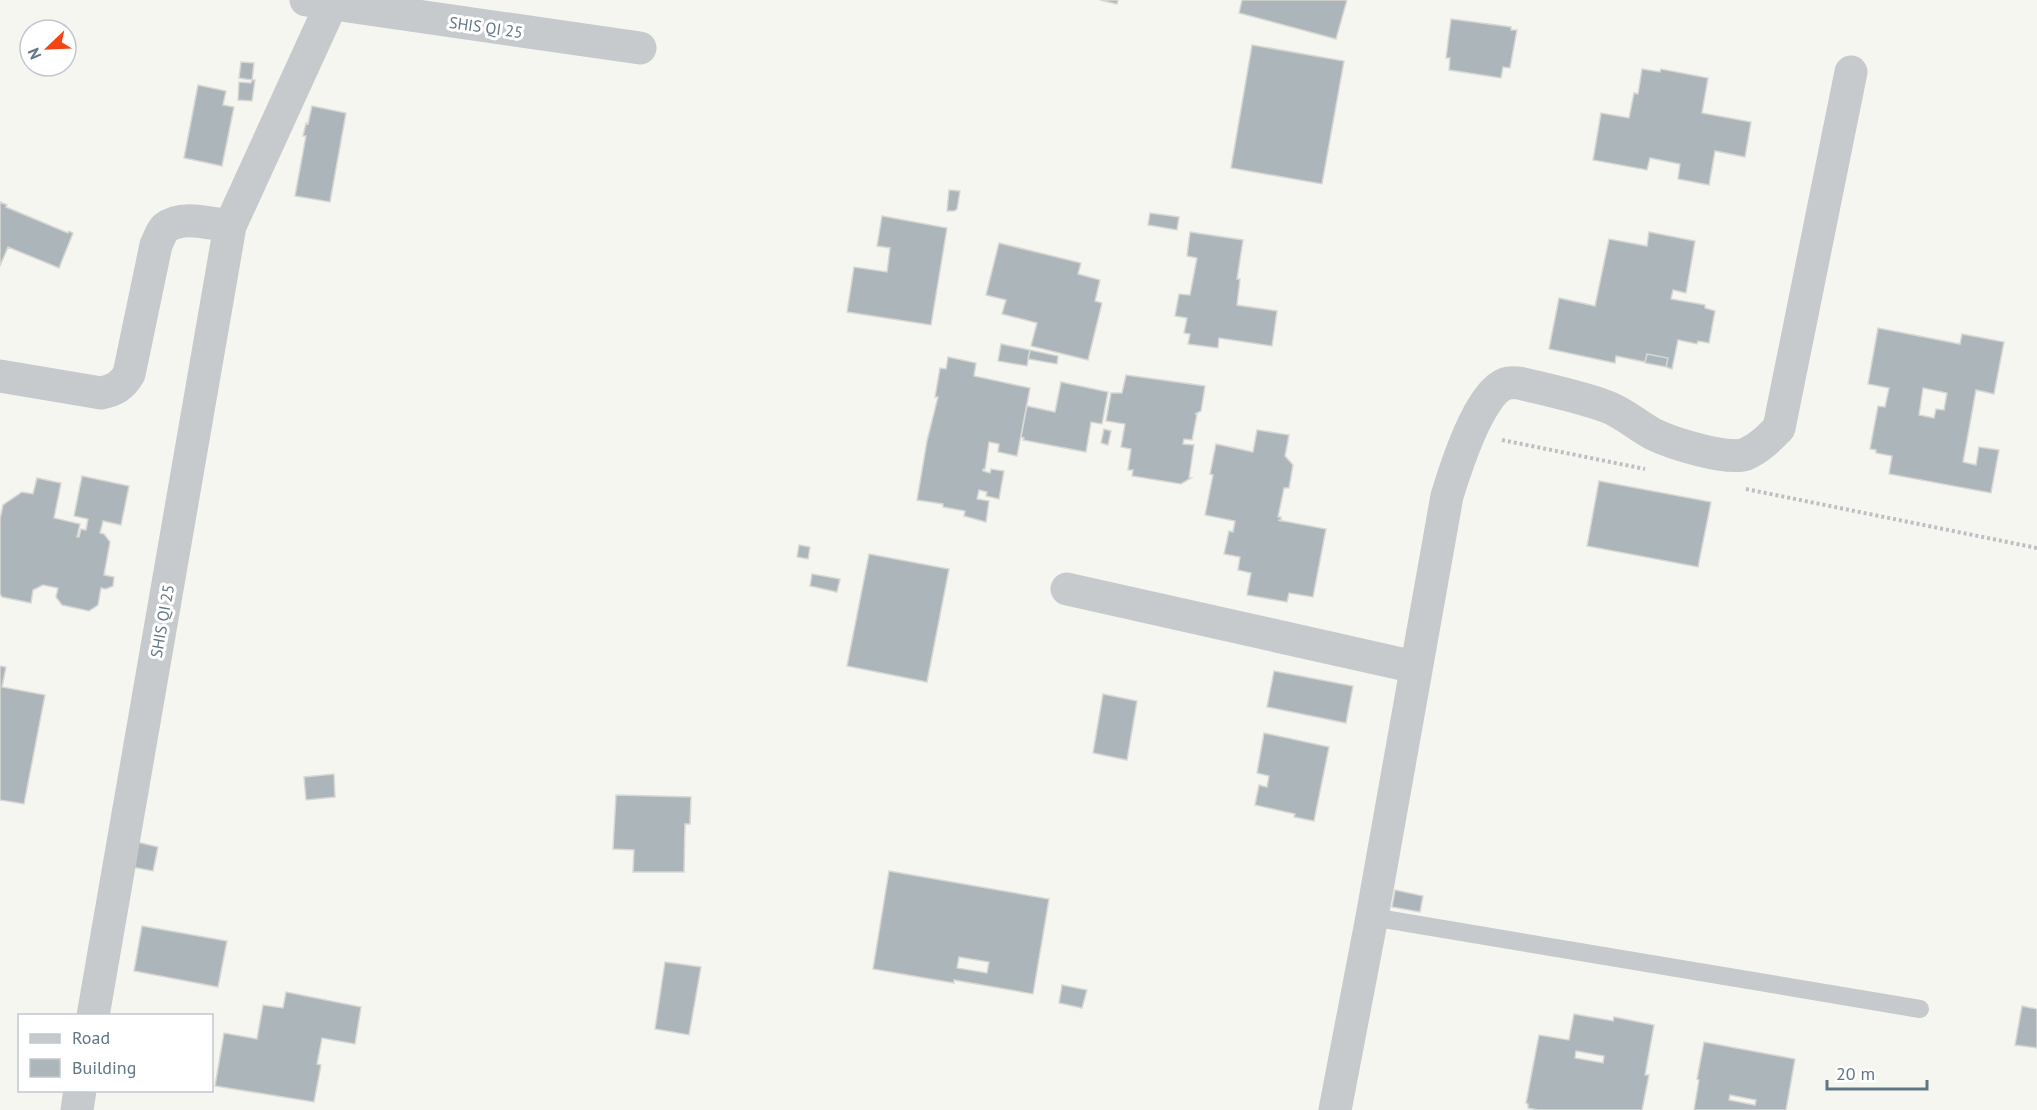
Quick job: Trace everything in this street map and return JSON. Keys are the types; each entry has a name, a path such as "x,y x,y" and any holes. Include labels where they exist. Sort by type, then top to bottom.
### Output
{"street":[{"name":"SHIS QI 25","path":"93,1014 230,226 319,2 640,48"},
{"path":"1335,1110 1447,496 1457,461 1469,434 1486,400 1495,390 1506,383 1520,383 1604,406 1624,414 1651,433 1672,442 1725,456 1745,454 1765,443 1779,428 1851,72"},
{"path":"0,376 101,393 113,390 124,383 129,374 156,245 164,230 173,223 184,220 230,226"},
{"path":"1067,589 1415,667"},
{"path":"77,1110 80,1092"}],"lane":[{"path":"1372,917 1920,1009"}],"path":[{"path":"1469,434 1654,471"},
{"path":"1736,487 2037,548"}],"building":[{"path":"1100,0 1118,0 1117,4"},
{"path":"1242,0 1347,0 1336,39 1239,13"},
{"path":"1451,19 1511,27 1511,30 1517,30 1510,68 1503,67 1501,78 1449,70 1450,58 1446,58"},
{"path":"1252,45 1344,61 1322,184 1231,168"},
{"path":"241,62 254,63 252,80 239,78"},
{"path":"1642,69 1660,72 1661,69 1708,78 1702,113 1751,122 1745,157 1715,151 1709,185 1678,179 1680,164 1650,158 1647,170 1593,160 1601,113 1629,118 1634,93 1638,94"},
{"path":"255,80 252,101 238,100 239,82 251,83"},
{"path":"198,85 226,91 223,105 234,107 222,166 184,158"},
{"path":"312,106 346,113 330,202 295,196 306,136 303,136"},
{"path":"949,190 960,191 957,209 954,211 947,211"},
{"path":"0,202 7,205 6,207 68,233 69,231 73,233 59,268 8,247 0,266"},
{"path":"1150,213 1179,217 1177,230 1148,225"},
{"path":"882,216 947,228 931,325 847,312 854,267 887,272 890,248 877,246"},
{"path":"1190,232 1243,240 1237,279 1240,279 1237,305 1277,311 1272,346 1219,338 1218,348 1188,344 1190,334 1184,333 1187,318 1175,316 1179,294 1190,295 1197,258 1187,256"},
{"path":"1649,232 1695,241 1686,293 1673,290 1671,299 1705,305 1705,308 1715,311 1709,343 1698,341 1697,344 1678,340 1672,369 1666,367 1668,358 1647,354 1645,362 1616,356 1615,363 1549,349 1559,298 1595,306 1609,239 1647,246"},
{"path":"999,243 1081,263 1078,274 1100,280 1095,301 1102,303 1088,360 1031,346 1037,323 1002,314 1006,300 986,295"},
{"path":"1878,328 1960,344 1962,334 2004,342 1994,394 1976,390 1963,462 1976,465 1979,447 1999,450 1991,493 1889,474 1892,456 1876,453 1876,450 1870,449 1878,406 1885,407 1889,388 1868,384","holes":["1923,388 1947,393 1944,410 1936,409 1934,418 1919,415"]},
{"path":"1001,344 1030,350 1027,366 998,361"},
{"path":"1030,350 1058,356 1057,364 1028,359"},
{"path":"1647,354 1668,358 1666,367 1645,363"},
{"path":"948,357 976,363 974,376 1030,388 1017,456 998,452 999,444 989,442 983,471 990,473 991,469 1004,471 999,499 986,496 987,492 979,490 977,499 989,501 986,522 964,516 965,511 943,507 943,504 917,500 927,441 938,397 935,397 940,368 946,369"},
{"path":"1126,375 1205,386 1201,411 1195,414 1197,414 1192,440 1184,439 1183,444 1194,445 1189,478 1191,478 1181,484 1132,476 1133,470 1128,470 1131,449 1121,447 1125,424 1106,421 1111,393 1122,393"},
{"path":"1061,382 1108,392 1102,424 1091,422 1086,452 1023,440 1024,438 1021,437 1027,406 1055,412"},
{"path":"1104,429 1111,431 1108,445 1101,443"},
{"path":"1257,430 1289,435 1285,456 1293,465 1289,488 1284,488 1278,517 1281,517 1281,521 1326,529 1313,597 1289,593 1287,602 1247,595 1251,573 1238,570 1240,557 1224,554 1229,531 1233,532 1235,521 1205,515 1216,444 1253,452"},
{"path":"82,476 129,486 121,525 103,521 100,533 104,534 110,542 104,575 114,577 113,586 106,589 101,588 98,605 89,611 62,605 56,597 58,588 43,585 33,590 31,603 2,597 0,594 0,519 3,505 22,492 33,494 37,478 61,483 54,518 80,524 77,537 79,537 81,529 86,530 88,519 74,516"},
{"path":"1599,481 1711,502 1698,567 1587,546"},
{"path":"799,545 810,547 808,559 797,557"},
{"path":"869,554 949,569 927,682 847,666"},
{"path":"812,574 840,579 837,592 810,586"},
{"path":"0,666 6,667 2,687 45,695 24,804 0,800"},
{"path":"1274,671 1353,686 1346,723 1267,707"},
{"path":"1103,694 1137,701 1127,760 1093,753"},
{"path":"1264,733 1329,747 1314,821 1255,805 1259,785 1267,787 1269,776 1257,773"},
{"path":"334,774 335,797 306,800 304,777"},
{"path":"616,795 691,797 690,824 685,824 684,872 633,872 634,850 613,849"},
{"path":"137,842 158,847 153,871 132,867"},
{"path":"889,871 1049,899 1033,994 873,969","holes":["959,957 989,962 987,973 957,968"]},
{"path":"1395,890 1423,896 1420,912 1392,907"},
{"path":"142,926 227,941 218,987 134,971"},
{"path":"665,962 701,967 689,1035 655,1029"},
{"path":"1062,985 1087,990 1082,1008 1059,1003"},
{"path":"286,992 361,1007 355,1044 322,1038 317,1064 321,1065 314,1102 215,1086 224,1033 257,1039 263,1005 283,1008"},
{"path":"2022,1006 2037,1009 2037,1048 2015,1045"},
{"path":"1574,1014 1613,1021 1614,1017 1654,1025 1645,1075 1649,1075 1642,1110 1538,1110 1528,1108 1526,1103 1539,1035 1569,1040","holes":["1576,1051 1604,1056 1603,1063 1575,1058"]},
{"path":"1704,1042 1795,1059 1786,1110 1694,1110 1699,1080 1697,1079","holes":["1730,1095 1756,1100 1755,1105 1729,1100"]}]}
